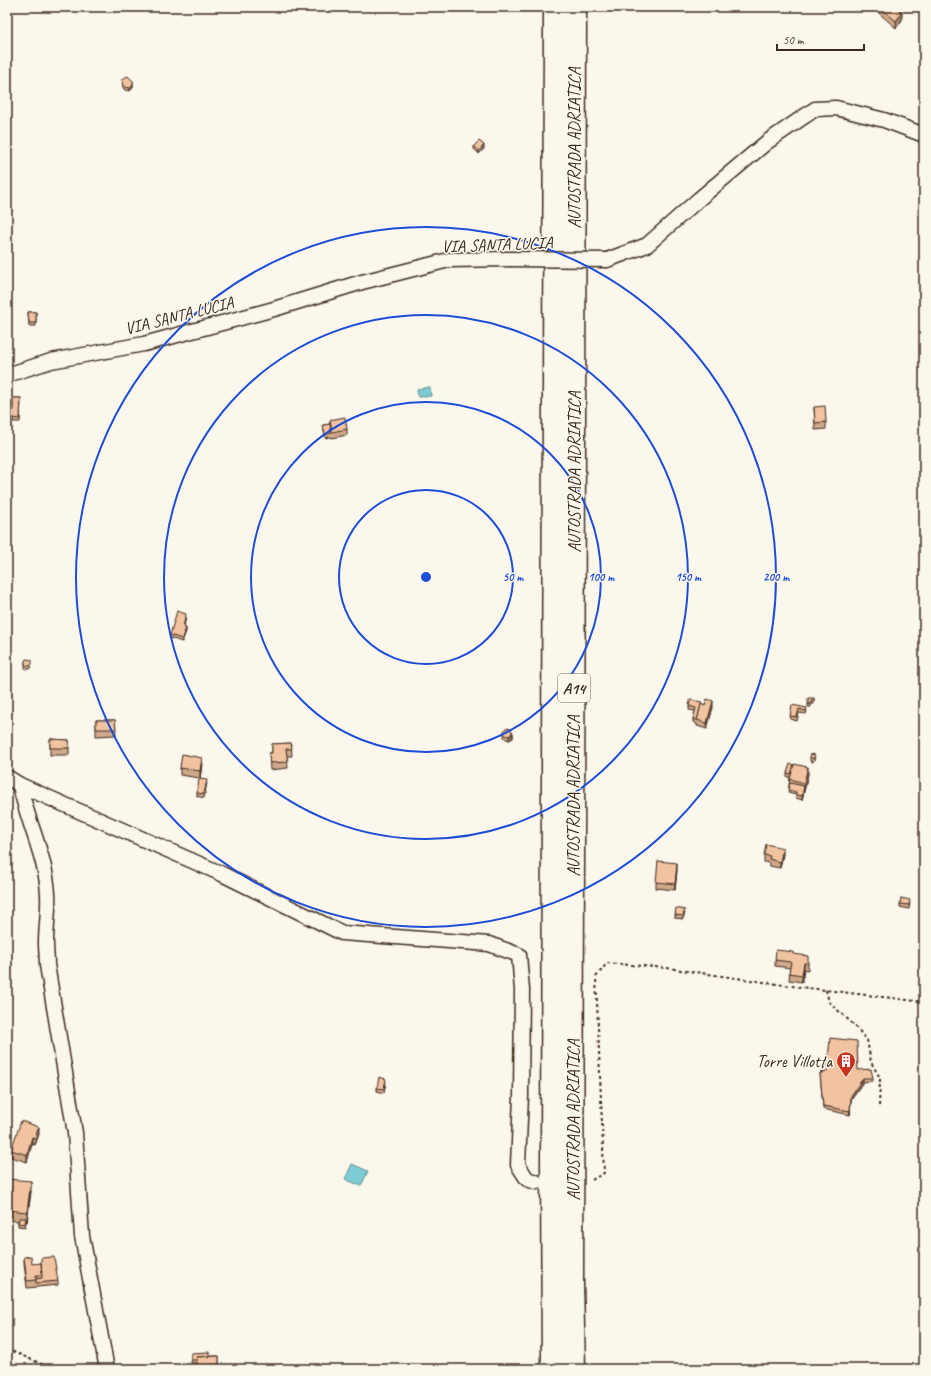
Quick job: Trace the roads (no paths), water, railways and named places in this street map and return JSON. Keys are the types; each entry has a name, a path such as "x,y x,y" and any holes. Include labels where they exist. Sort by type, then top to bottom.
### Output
{"highway":[{"name":"AUTOSTRADA ADRIATICA","path":"553,1369 552,1157 555,7"},
{"name":"AUTOSTRADA ADRIATICA","path":"574,7 572,1285 574,1369"}],"street":[{"name":"VIA SANTA LUCIA","path":"7,375 51,361 144,344 274,309 362,282 449,260 509,258 607,260 647,245 767,142 816,109 836,108 877,118 924,135"},
{"path":"7,777 20,785 222,874 342,933 489,944 519,955 522,990 521,1096 518,1165 527,1179 536,1182"},
{"path":"20,785 23,800 37,840 48,894 46,944 47,964 75,1132 82,1236 107,1369"}],"water":[{"path":"430,387 431,396 418,397 417,389"},
{"path":"352,1164 368,1171 361,1186 345,1179"}],"place":[{"name":"Torre Villotta","path":"846,1078"}]}
